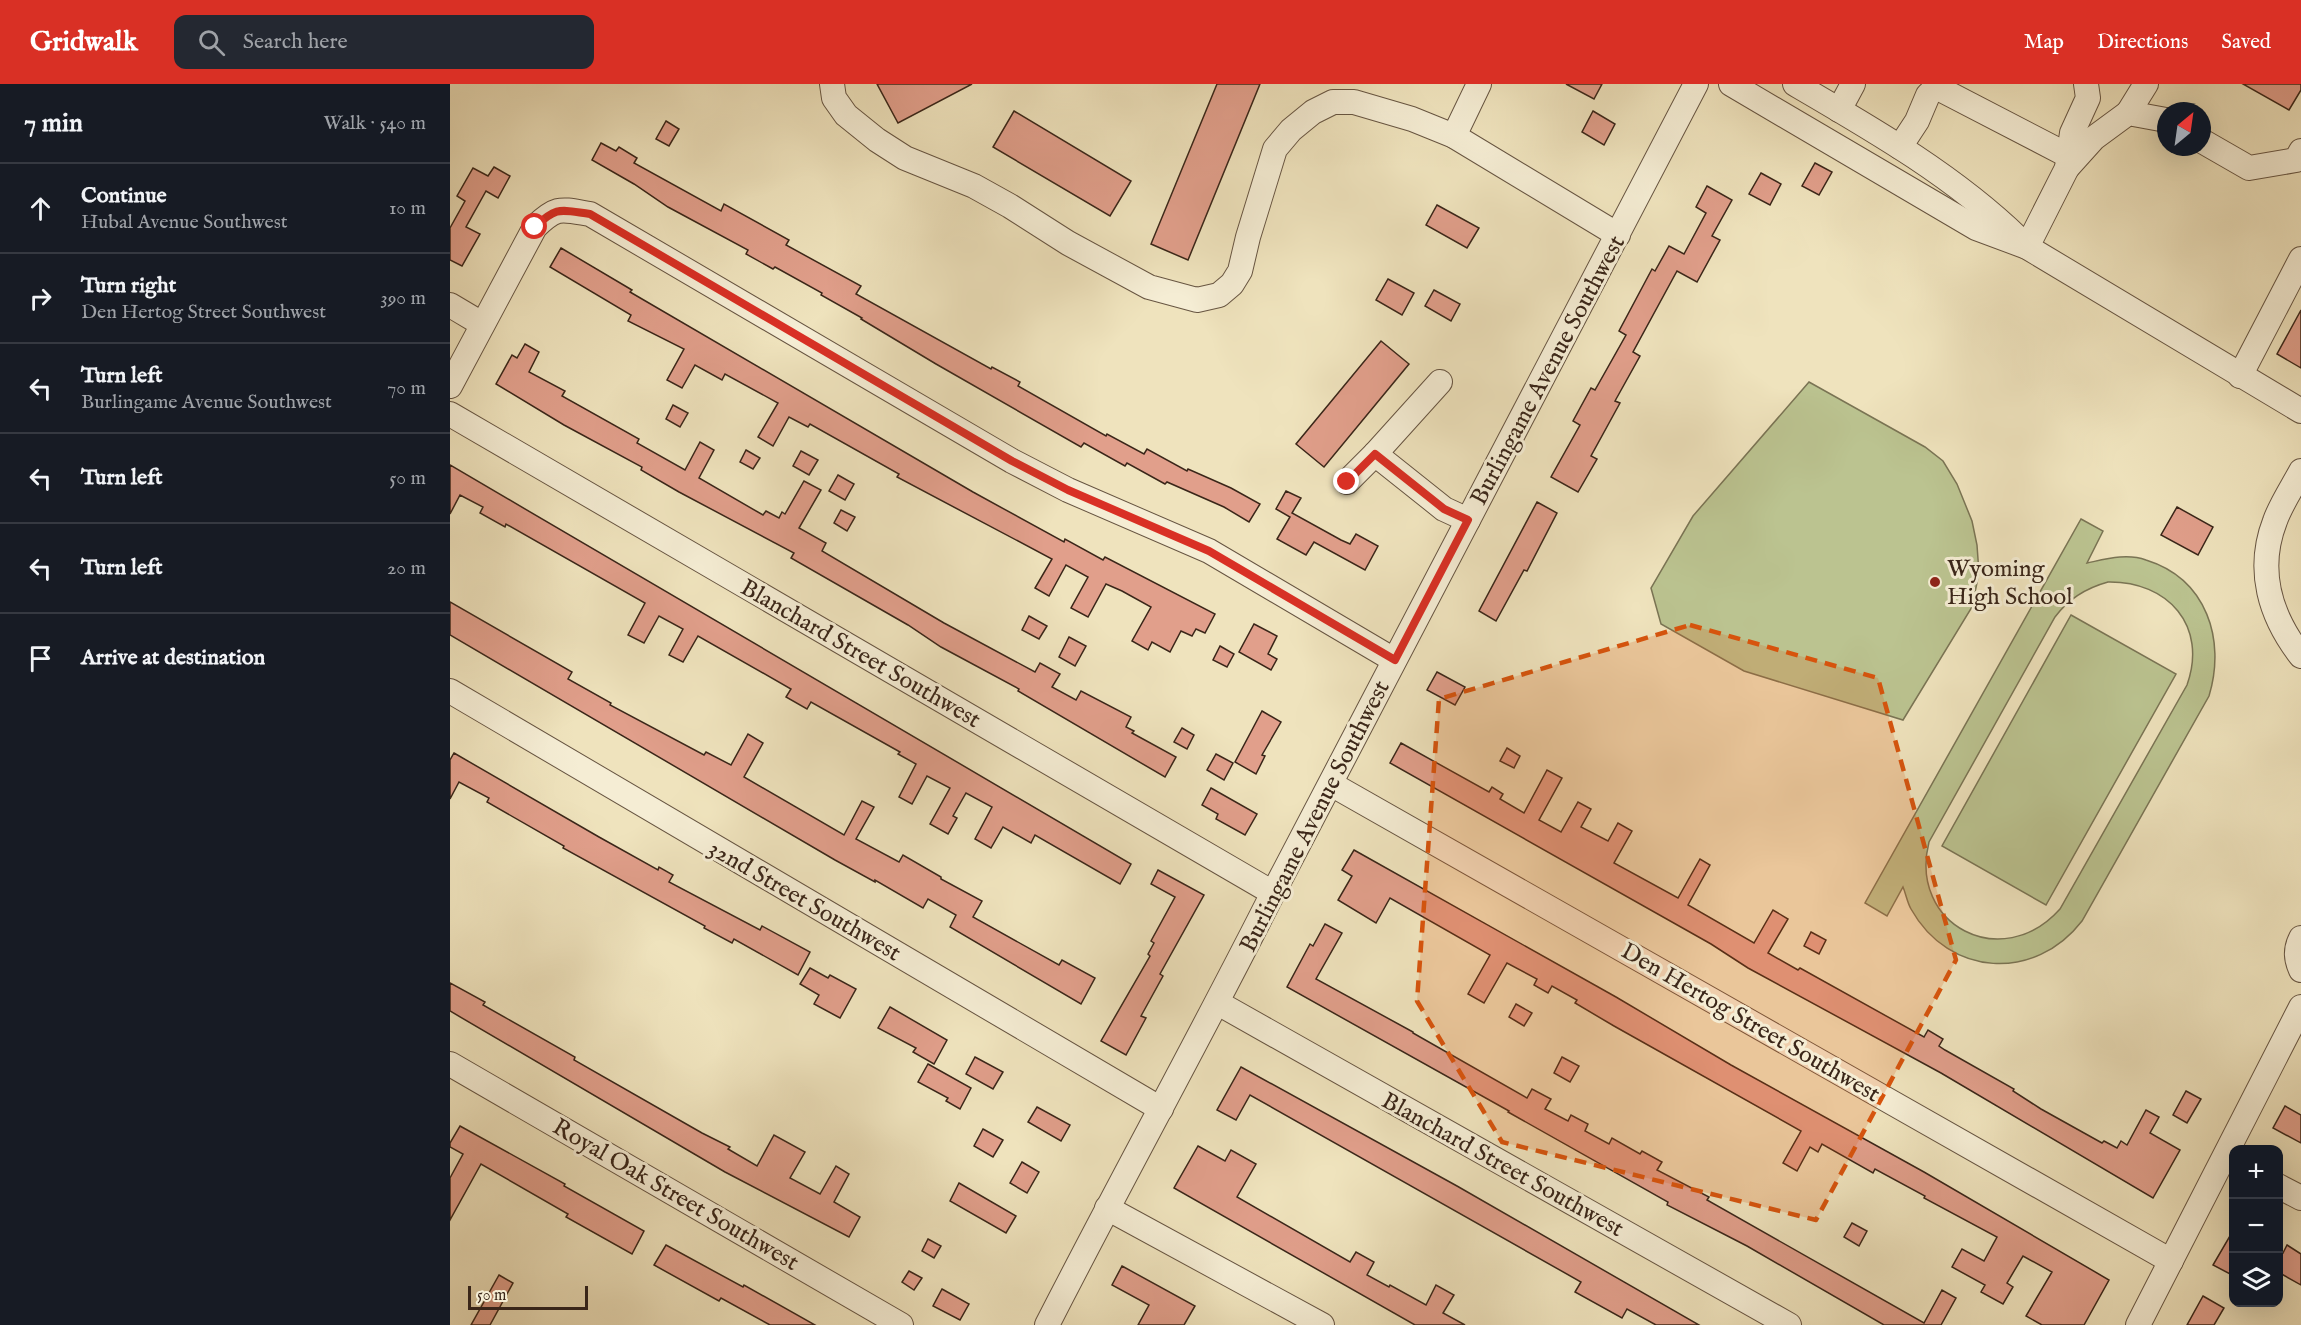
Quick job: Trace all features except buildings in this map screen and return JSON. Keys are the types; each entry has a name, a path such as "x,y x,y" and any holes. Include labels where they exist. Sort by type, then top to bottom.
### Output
{"street":[{"path":"832,84 834,98 846,115 905,158 974,186 1068,243 1149,286 1197,300 1218,295 1232,284 1240,270 1275,149 1290,130 1313,112 1333,102 1354,102 1412,119 1454,136 1618,235"},
{"path":"1454,136 1479,84"},
{"name":"Burlingame Avenue Southwest","path":"1047,1325 1218,1002 1696,84"},
{"path":"1731,84 1976,228 2027,248 2301,411"},
{"path":"1795,84 1900,147 1988,209 2027,248"},
{"path":"1839,110 1853,84"},
{"path":"2068,162 2094,138 2128,113 2146,84"},
{"path":"1900,147 1917,121 1928,95 1938,85 2068,162"},
{"path":"2027,248 2068,162 2072,133 2092,86"},
{"path":"2128,113 2157,118"},
{"path":"2211,146 2249,168 2296,160 2301,151"},
{"path":"450,386 535,227 550,213 564,210 590,214 1012,461 1068,490 1209,551 1395,660"},
{"path":"2240,376 2301,259"},
{"path":"450,305 482,324"},
{"path":"1347,482 1440,382"},
{"name":"Blanchard Street Southwest","path":"450,414 1273,893"},
{"path":"1375,454 1444,509 1468,520"},
{"path":"2301,471 2276,519 2267,562 2271,603 2286,636 2301,656"},
{"name":"32nd Street Southwest","path":"450,691 1161,1109"},
{"name":"Den Hertog Street Southwest","path":"1331,784 2171,1261"},
{"path":"2301,938 2297,956 2301,970"},
{"name":"Blanchard Street Southwest","path":"1218,1002 1789,1325"},
{"path":"2235,1145 2301,1007"},
{"name":"Royal Oak Street Southwest","path":"450,1064 901,1325"},
{"path":"2138,1325 2229,1158"},
{"path":"2283,1188 2301,1198"},
{"path":"1107,1208 1322,1325"}],"highlighted area":[{"path":"1690,625 1878,678 1956,960 1816,1220 1502,1142 1417,1001 1439,699"}],"green space":[{"path":"1809,382 1925,447 1943,461 1957,484 1972,521 1979,573 1972,607 1903,720 1744,671 1661,624 1651,588 1693,516"},
{"path":"2081,519 2103,531 2087,563 2116,557 2139,558 2167,569 2184,581 2207,614 2213,633 2214,675 2209,696 2082,921 2063,941 2041,954 2017,962 1993,963 1969,959 1947,948 1927,932 1908,904 1903,887 1887,916 1865,903","holes":["2108,582 2149,589 2165,599 2178,611 2187,626 2192,644 2192,664 2187,685 2060,909 2037,928 2012,938 1988,938 1965,931 1946,917 1932,897 1926,871 1929,842 2060,610 2072,599 2092,587"]},
{"path":"2071,615 2176,674 2046,905 1942,846"}],"place":[{"name":"Wyoming High School","path":"1935,582"}],"route":[{"path":"535,227 550,213 564,210 590,214 1012,461 1068,490 1209,551 1395,660 1468,520 1444,509 1375,454 1347,482"}]}
